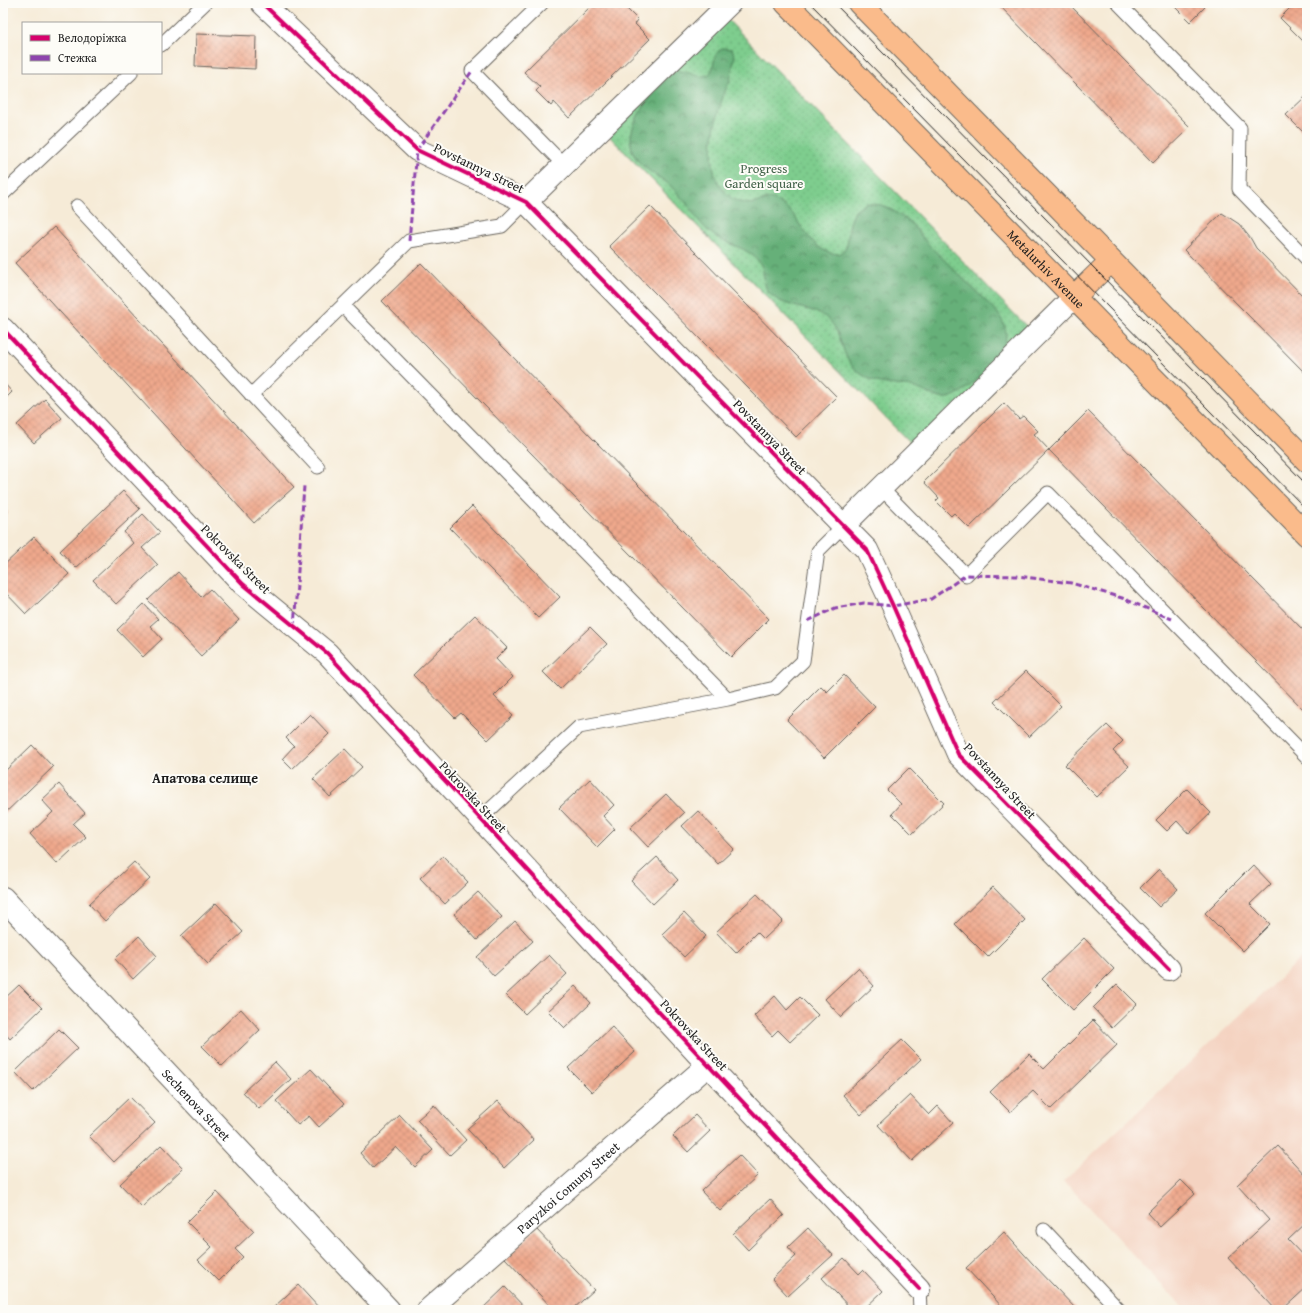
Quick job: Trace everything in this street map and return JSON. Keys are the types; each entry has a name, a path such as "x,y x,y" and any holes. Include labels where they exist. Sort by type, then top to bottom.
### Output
{"main road":[{"name":"Metalurhiv Avenue","path":"786,3 1307,535"},
{"path":"859,3 1307,461"},
{"path":"1074,297 1111,261"}],"street":[{"name":"Povstannya Street","path":"262,3 417,150 526,202 867,550 958,754 1169,970"},
{"path":"526,202 730,3"},
{"path":"843,526 1074,297"},
{"name":"Pokrovska Street","path":"3,328 243,584 327,653 708,1065 919,1300"},
{"name":"Sechenova Street","path":"3,898 389,1310"},
{"name":"Paryzkoi Comuny Street","path":"428,1310 708,1065"}],"lane":[{"path":"162,44 205,3"},
{"path":"542,3 472,71 564,165"},
{"path":"1118,3 1240,128 1238,189 1307,259"},
{"path":"3,194 130,74"},
{"path":"251,395 409,241 502,226 526,202"},
{"path":"77,206 318,467"},
{"path":"343,306 728,699"},
{"path":"881,488 966,575 1048,493 1307,757"},
{"path":"480,819 579,727 728,699 775,688 803,661 818,551 843,526"},
{"path":"1044,1230 1119,1310"}],"shaded area":[{"path":"1307,952 1307,1310 1185,1310 1064,1181"}],"green space":[{"name":"Progress Garden square","path":"724,16 1032,332 915,448 605,132"},
{"path":"722,48 732,49 735,56 730,80 719,110 713,135 712,160 718,183 728,195 738,201 748,204 770,199 783,205 793,215 814,243 830,253 842,253 847,245 850,223 855,211 866,203 881,205 892,210 911,223 928,244 997,312 1002,320 1006,335 1000,353 993,363 975,382 956,395 948,398 940,398 913,387 877,382 863,375 851,365 846,356 838,333 830,321 817,313 784,303 770,294 765,285 763,270 757,260 748,252 720,239 709,232 685,201 666,182 644,167 635,157 631,144 631,134 634,124 645,104 674,72 682,71 697,76 705,76 709,74 713,68 714,60 718,51"}],"building":[{"path":"594,3 614,3 619,9 623,5 638,20 635,24 650,39 569,118 554,102 551,106 536,91 540,87 524,72"},
{"path":"997,3 1068,3 1190,127 1153,163"},
{"path":"1171,3 1200,3 1205,7 1190,22"},
{"path":"1295,3 1307,4 1306,44 1280,18"},
{"path":"196,34 256,36 255,69 195,66"},
{"path":"1307,95 1307,136 1286,115"},
{"path":"650,206 837,397 796,437 609,246"},
{"path":"1222,213 1239,224 1256,248 1307,300 1307,375 1184,250"},
{"path":"54,227 294,487 254,523 15,263"},
{"path":"421,263 769,619 731,657 382,301"},
{"path":"3,382 12,392 3,401"},
{"path":"45,399 62,418 34,443 17,425"},
{"path":"1004,403 1019,419 1023,416 1038,431 1034,434 1049,450 969,528 954,513 951,516 936,501 939,498 924,482"},
{"path":"1088,411 1307,634 1307,713 1049,450"},
{"path":"123,491 140,509 76,568 60,551"},
{"path":"472,506 560,597 538,618 450,528"},
{"path":"3,507 8,513 3,518"},
{"path":"143,514 160,532 142,548 158,565 116,604 93,580 133,543 124,532"},
{"path":"34,537 69,574 26,614 3,590 3,566"},
{"path":"178,572 201,597 210,589 239,620 201,656 148,600"},
{"path":"144,604 158,619 150,626 162,639 143,657 117,630"},
{"path":"475,615 507,648 496,659 513,677 494,696 513,716 488,740 461,713 455,718 413,675"},
{"path":"590,627 607,644 560,689 543,672"},
{"path":"1026,671 1061,706 1029,737 994,702"},
{"path":"844,675 875,707 824,758 787,720 821,686 827,692"},
{"path":"310,714 329,734 292,769 282,759 294,746 286,738"},
{"path":"1107,725 1123,741 1113,751 1129,766 1097,797 1065,765"},
{"path":"32,745 53,767 3,815 3,773"},
{"path":"345,749 362,767 330,797 313,779"},
{"path":"909,768 944,803 912,834 892,814 901,804 887,790"},
{"path":"590,779 614,805 603,816 615,829 597,847 559,808"},
{"path":"59,784 85,813 73,824 86,837 57,864 30,834 53,812 42,800"},
{"path":"1187,789 1211,813 1189,834 1177,821 1167,831 1156,820"},
{"path":"666,794 684,813 648,847 630,828"},
{"path":"698,811 734,849 718,864 682,826"},
{"path":"443,856 468,882 445,904 420,878"},
{"path":"657,857 678,880 653,904 631,881"},
{"path":"134,862 150,879 105,921 89,904"},
{"path":"1253,865 1271,884 1250,904 1270,924 1243,951 1205,913"},
{"path":"1159,869 1178,889 1159,907 1140,888"},
{"path":"993,887 1025,920 988,957 955,924"},
{"path":"478,892 502,917 477,940 454,914"},
{"path":"757,894 783,921 764,939 757,932 736,953 716,932"},
{"path":"216,903 243,932 208,964 181,936"},
{"path":"684,913 706,936 684,957 662,934"},
{"path":"515,921 533,941 494,976 477,957"},
{"path":"139,936 157,956 133,979 115,959"},
{"path":"1084,938 1114,969 1073,1010 1042,979"},
{"path":"549,955 567,974 525,1014 506,995"},
{"path":"858,968 874,986 841,1017 825,999"},
{"path":"1117,984 1137,1004 1112,1028 1093,1008"},
{"path":"19,985 42,1008 10,1039 3,1031 3,1000"},
{"path":"575,986 591,1003 565,1028 548,1011"},
{"path":"775,996 787,1010 800,997 818,1015 790,1042 778,1030 772,1036 754,1016"},
{"path":"241,1009 260,1030 222,1066 202,1046"},
{"path":"1093,1020 1117,1045 1051,1109 1033,1091 1010,1112 990,1092 1029,1054 1044,1069"},
{"path":"612,1027 635,1052 592,1092 568,1068"},
{"path":"59,1029 78,1048 33,1091 15,1072"},
{"path":"902,1040 921,1059 861,1115 843,1095"},
{"path":"275,1062 291,1079 259,1109 243,1092"},
{"path":"311,1069 344,1104 319,1127 309,1116 298,1125 276,1101"},
{"path":"910,1095 929,1115 938,1106 953,1123 912,1161 878,1125"},
{"path":"130,1097 155,1123 114,1162 89,1136"},
{"path":"498,1101 534,1140 504,1168 467,1129"},
{"path":"434,1105 466,1140 450,1155 417,1120"},
{"path":"400,1115 433,1150 415,1167 396,1147 373,1168 360,1153"},
{"path":"695,1115 710,1131 688,1152 673,1136"},
{"path":"161,1145 183,1168 142,1207 120,1184"},
{"path":"1278,1146 1307,1177 1307,1222 1288,1240 1307,1260 1307,1287 1282,1310 1276,1310 1228,1258 1269,1220 1237,1185"},
{"path":"739,1155 758,1175 720,1211 701,1191"},
{"path":"1181,1180 1195,1194 1160,1227 1147,1213"},
{"path":"217,1192 254,1231 235,1249 243,1257 219,1281 198,1260 212,1247 187,1222"},
{"path":"770,1199 784,1215 748,1250 733,1234"},
{"path":"808,1228 833,1255 788,1296 772,1279 796,1256 788,1247"},
{"path":"536,1229 594,1290 572,1310 554,1310 505,1258"},
{"path":"1004,1232 1077,1310 1005,1310 966,1268"},
{"path":"844,1258 859,1274 863,1270 883,1291 863,1310 852,1310 822,1278"},
{"path":"298,1285 320,1309 277,1310 274,1307"},
{"path":"505,1287 527,1310 481,1310"}],"tram line":[{"path":"810,3 1307,510"},
{"path":"834,3 1307,485"}],"marked path":[{"path":"409,241 417,150 472,71"},
{"path":"294,627 304,486"},
{"path":"808,621 835,608 864,603 893,606 931,599 966,575 1017,576 1071,583 1122,598 1172,619"}],"cycle path":[{"path":"262,3 417,150 526,202 867,550 958,754 1169,969"},
{"path":"3,329 243,584 327,653 708,1065 919,1289"}],"district":[{"name":"Апатова селище","path":"205,778"}]}
